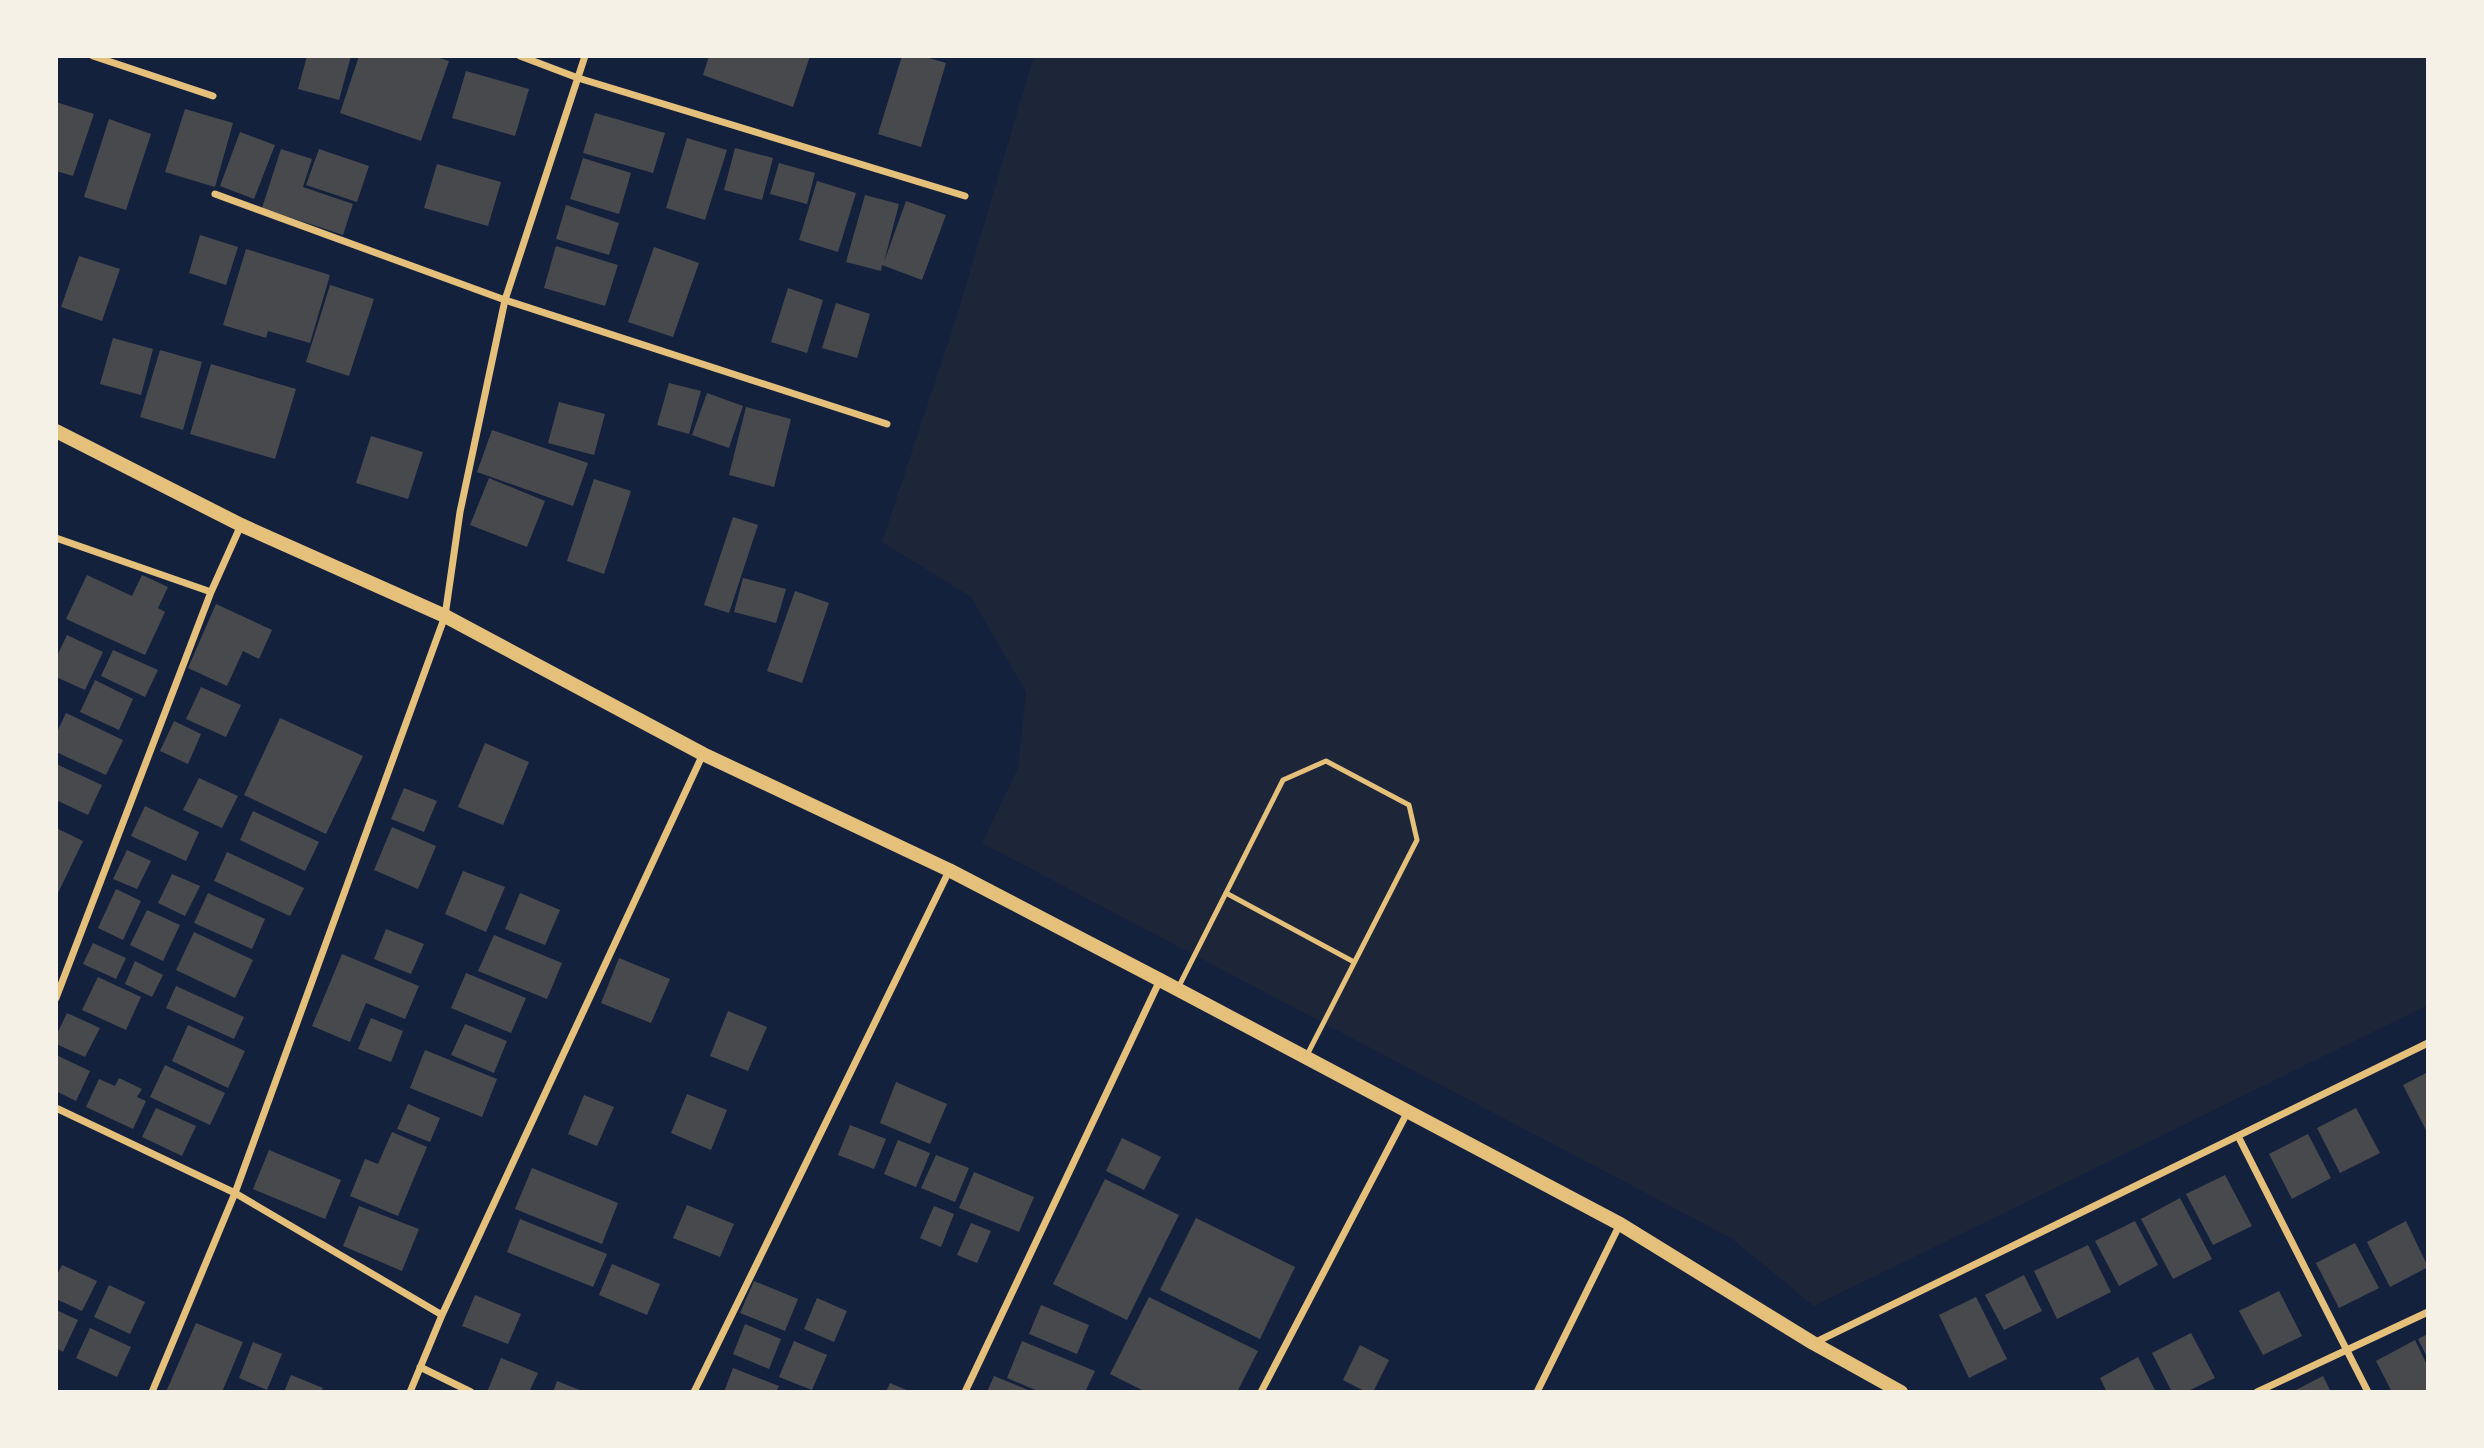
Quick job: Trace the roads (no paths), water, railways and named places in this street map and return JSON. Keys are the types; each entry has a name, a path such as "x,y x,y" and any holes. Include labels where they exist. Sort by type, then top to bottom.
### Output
{"main road":[{"path":"56,431 241,525 445,616 703,754 949,870 1620,1224 1813,1343 1901,1392"}],"street":[{"path":"93,56 214,96"},
{"path":"520,56 578,78 965,196"},
{"path":"152,1392 235,1193 445,616 460,512 505,300 585,56"},
{"path":"215,194 505,300 887,424"},
{"path":"56,998 211,592 241,525"},
{"path":"56,538 211,592"},
{"path":"410,1392 442,1315 703,754"},
{"path":"694,1392 949,870"},
{"path":"965,1392 1160,980"},
{"path":"1813,1343 2428,1043"},
{"path":"56,1108 235,1193 442,1315"},
{"path":"1261,1392 1407,1113"},
{"path":"2238,1136 2368,1392"},
{"path":"1537,1392 1620,1224"},
{"path":"2257,1392 2428,1312"},
{"path":"420,1367 471,1392"}],"lane":[{"path":"1177,989 1283,780 1326,761 1409,805 1417,840 1306,1058"},
{"path":"1226,893 1354,962"}]}
